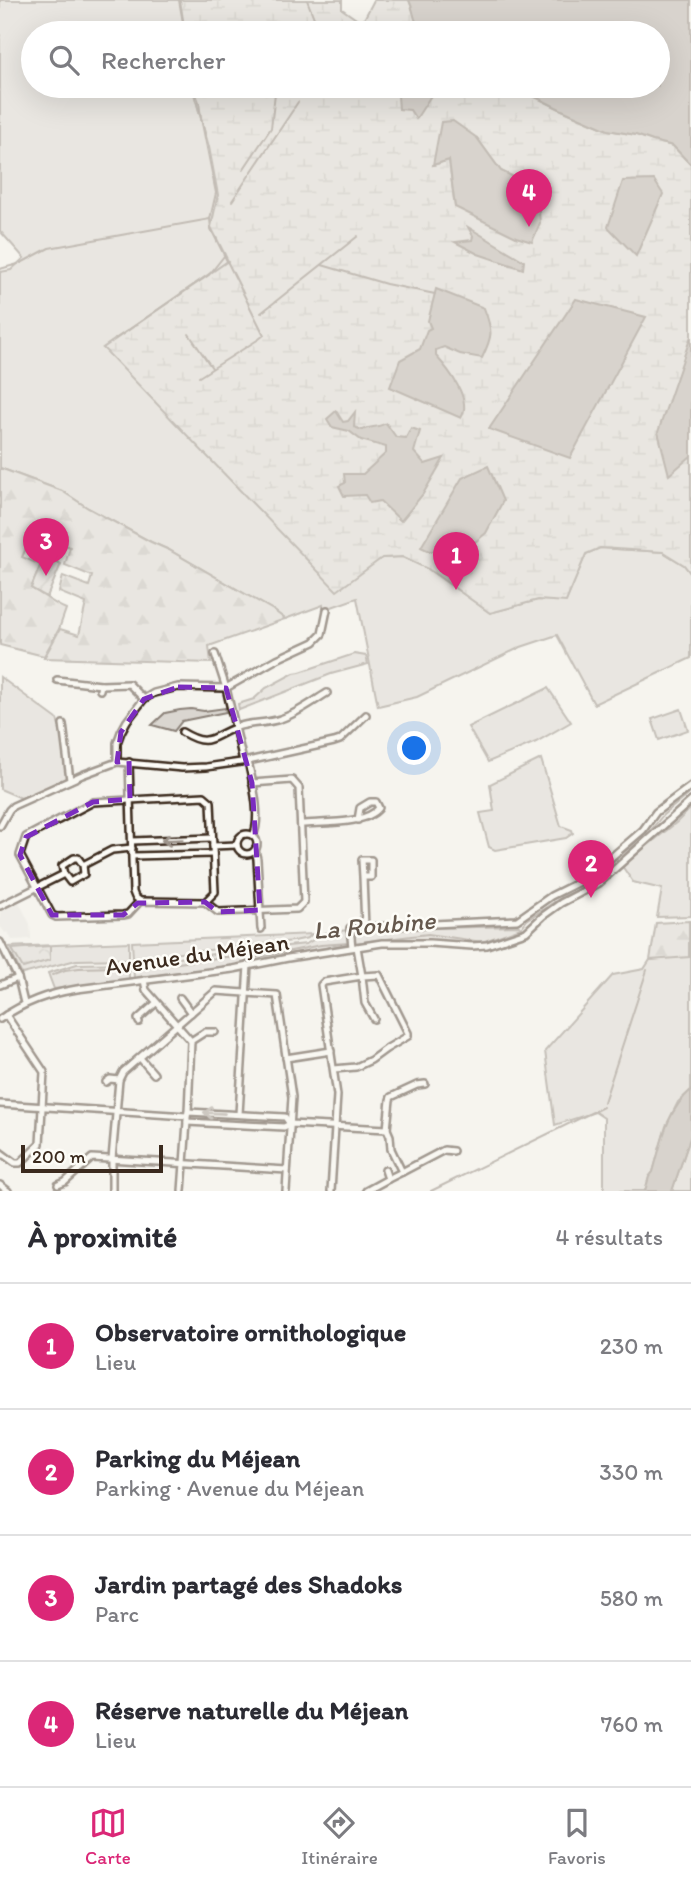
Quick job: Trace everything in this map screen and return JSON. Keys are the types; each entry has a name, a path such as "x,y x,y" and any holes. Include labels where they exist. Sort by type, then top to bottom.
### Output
{"street":[{"path":"117,762 117,743 121,732 144,699 178,687 226,688 314,642 322,634 327,610"},
{"path":"215,654 253,783 256,830 253,836"},
{"path":"57,680 100,688 129,684 144,699"},
{"path":"182,732 205,741 219,737 235,727 278,720 327,693"},
{"path":"0,826 2,816 13,806 117,762 182,768 245,761 340,740 366,715"},
{"path":"63,724 70,780"},
{"path":"130,762 133,892 143,903 205,902 218,912 297,909 304,902 299,788 292,780 253,783"},
{"path":"374,1019 365,1003 362,976 351,930 365,927 517,920 551,897 587,878 643,830 656,812 691,786"},
{"path":"140,901 128,914 123,915 57,917 51,913 20,855 26,837 93,802 204,796 211,802 215,892 205,902"},
{"name":"Avenue du Méjean","path":"3,1017 24,1003 57,992 233,969 382,943 479,945 522,934 561,904 598,883 691,801"},
{"path":"301,824 358,820"},
{"path":"237,845 241,836 247,834 253,836 257,844 255,850 261,929"},
{"path":"83,864 113,850 132,845 212,838"},
{"path":"213,846 237,845"},
{"path":"237,845 240,851 246,854 255,850"},
{"path":"133,856 213,854"},
{"path":"77,858 83,864 82,876 70,881 64,874 64,864 77,858"},
{"path":"0,906 64,874"},
{"path":"363,877 365,927"},
{"path":"0,942 18,978 24,1003"},
{"path":"239,1114 248,965"},
{"path":"331,1191 337,1095 321,985 324,982 379,975 408,1036 372,1060 356,1067 334,1069"},
{"path":"0,985 18,978"},
{"path":"144,980 146,989 156,1003 191,1041 182,1191"},
{"path":"112,1191 116,1112 119,1080 123,1072 216,991 277,995 292,1097 286,1191"},
{"path":"180,998 191,1013"},
{"path":"139,1022 138,1019 156,1003"},
{"path":"0,1152 15,1163 22,1162 40,1144 44,1072 3,1017"},
{"path":"191,1041 205,1032 215,1032"},
{"path":"286,1058 331,1051"},
{"path":"140,1058 154,1074"},
{"path":"106,1082 110,1079 119,1080"},
{"path":"402,1172 391,1149 387,1129 391,1097 425,1084"},
{"path":"0,1104 187,1117 284,1127 290,1124 387,1129"},
{"path":"187,1117 239,1114 285,1117 290,1124"},
{"path":"366,1191 444,1150 453,1151"},
{"path":"58,1185 92,1158 287,1170"},
{"path":"385,1170 388,1180"},
{"path":"0,1185 8,1191"}],"highlighted area":[{"path":"178,687 226,688 252,783 260,910 218,912 205,902 138,903 123,915 52,915 20,855 26,837 93,802 130,799 129,761 117,762 121,732 144,699"}],"shaded area":[{"path":"409,0 691,0 691,165 673,146 608,130 538,98 670,98 670,21 416,21"},
{"path":"398,98 429,98 416,119 410,110 399,109"},
{"path":"453,121 477,138 501,171 537,188 540,223 532,242 455,207 449,160 433,165 441,122"},
{"path":"654,180 663,194 636,256 608,227 623,181"},
{"path":"468,227 524,261 523,269 478,254 455,242 472,240 473,236"},
{"path":"436,289 484,308 490,328 490,338 482,358 460,354 444,347 436,350 436,356 462,394 464,411 461,418 390,387 400,360 420,349 427,330 431,328 428,321"},
{"path":"576,299 646,317 570,458 489,429"},
{"path":"691,336 691,456 669,475 658,432"},
{"path":"336,411 343,422 348,421 355,412 354,427 362,430 386,423 396,437 406,438 411,428 420,431 414,452 425,464 444,458 423,494 401,521 380,501 370,503 365,495 344,496 339,486 345,483 344,474 363,474 386,453 386,447 361,440 349,431 332,427 327,419"},
{"path":"488,466 503,501 486,533 464,551 429,551 421,547 462,478"},
{"path":"19,902 30,924 31,939 12,940 8,932 5,933 0,926 0,912"},
{"path":"691,1090 691,1135 672,1191 645,1191 670,1117"}],"green space":[{"path":"0,0 180,0 183,21 21,21 21,98 195,98 209,147 218,195 211,227 228,261 103,348 382,558 403,557 428,569 490,613 538,600 566,601 586,554 600,548 663,552 684,565 691,574 691,658 594,704 557,635 521,647 417,697 378,706 357,598 323,610 323,605 285,619 62,491 0,468 0,272 11,270 24,258 0,231"},
{"path":"180,0 342,0 342,9 359,21 183,21"},
{"path":"374,0 409,0 417,21 363,21"},
{"path":"195,98 538,98 608,130 673,146 691,165 691,574 684,565 663,552 600,548 586,554 566,602 538,600 490,613 428,569 402,557 382,558 337,591 103,348 228,261 211,227 218,195 209,147","holes":["477,138 501,171 517,179 455,207 449,160 433,165"]},
{"path":"0,468 62,491 285,619 209,646 211,663 44,658 60,629 79,635 86,603 59,592 63,576 89,586 92,576 65,565 70,547 50,538 53,530 38,523 22,557 41,565 31,588 66,609 59,629 44,656 0,645"},
{"path":"44,556 61,564 47,597 31,588"},
{"path":"354,654 366,656 368,664 331,674 239,710 238,704 254,699 266,688 294,673"},
{"path":"0,677 57,719 64,748 66,778 43,791 21,798 0,789"},
{"path":"548,688 571,722 536,742 488,762 468,727"},
{"path":"225,708 226,712 182,721 174,731 152,725 165,713"},
{"path":"681,709 688,730 659,740 652,719"},
{"path":"541,759 561,826 573,833 566,838 495,850 489,847 480,813 494,811 490,784"},
{"path":"691,808 691,916 657,917 662,889 633,882 622,866"},
{"path":"689,921 691,1090 678,1102 666,1126 645,1191 604,1191 604,1118 595,1112 555,1125 545,1051 613,975 644,969 650,960 689,956"},
{"path":"689,921 689,957 650,960 656,923"},
{"path":"519,926 523,931 483,943 429,941 355,944 353,930"},
{"path":"348,930 349,944 251,963 134,978 133,963 306,944 325,933"},
{"path":"312,934 308,938 294,941 133,958 132,942"},
{"path":"129,942 129,959 76,960 23,974 8,947"},
{"path":"50,946 50,960 23,968 12,949"},
{"path":"129,963 129,979 54,989 48,973 77,964"},
{"path":"691,1135 691,1191 672,1191"}],"waterway":[{"path":"179,0 183,21"},
{"path":"307,0 315,21"},
{"path":"198,98 216,193 210,219 211,229 264,335 199,377"},
{"path":"243,170 271,128 274,98"},
{"path":"294,108 298,102"},
{"path":"232,201 293,110"},
{"path":"21,263 49,248 210,219"},
{"path":"261,313 358,236"},
{"path":"115,339 209,275 224,256"},
{"path":"0,269 18,264"},
{"path":"322,265 386,284 435,294"},
{"path":"189,334 212,368"},
{"name":"La Roubine","path":"354,943 428,934 482,942 521,928 527,920 563,896 581,889 691,792"},
{"name":"La Roubine","path":"52,975 79,968 155,966 224,957 261,957 321,945 349,943"},
{"path":"604,1102 647,970"},
{"path":"431,1191 603,1107"}],"place":[{"name":"Réserve naturelle du Méjean","path":"529,227"},
{"name":"Jardin partagé des Shadoks","path":"46,576"},
{"name":"Observatoire ornithologique","path":"456,590"},
{"name":"Parking du Méjean","path":"591,898"}]}
